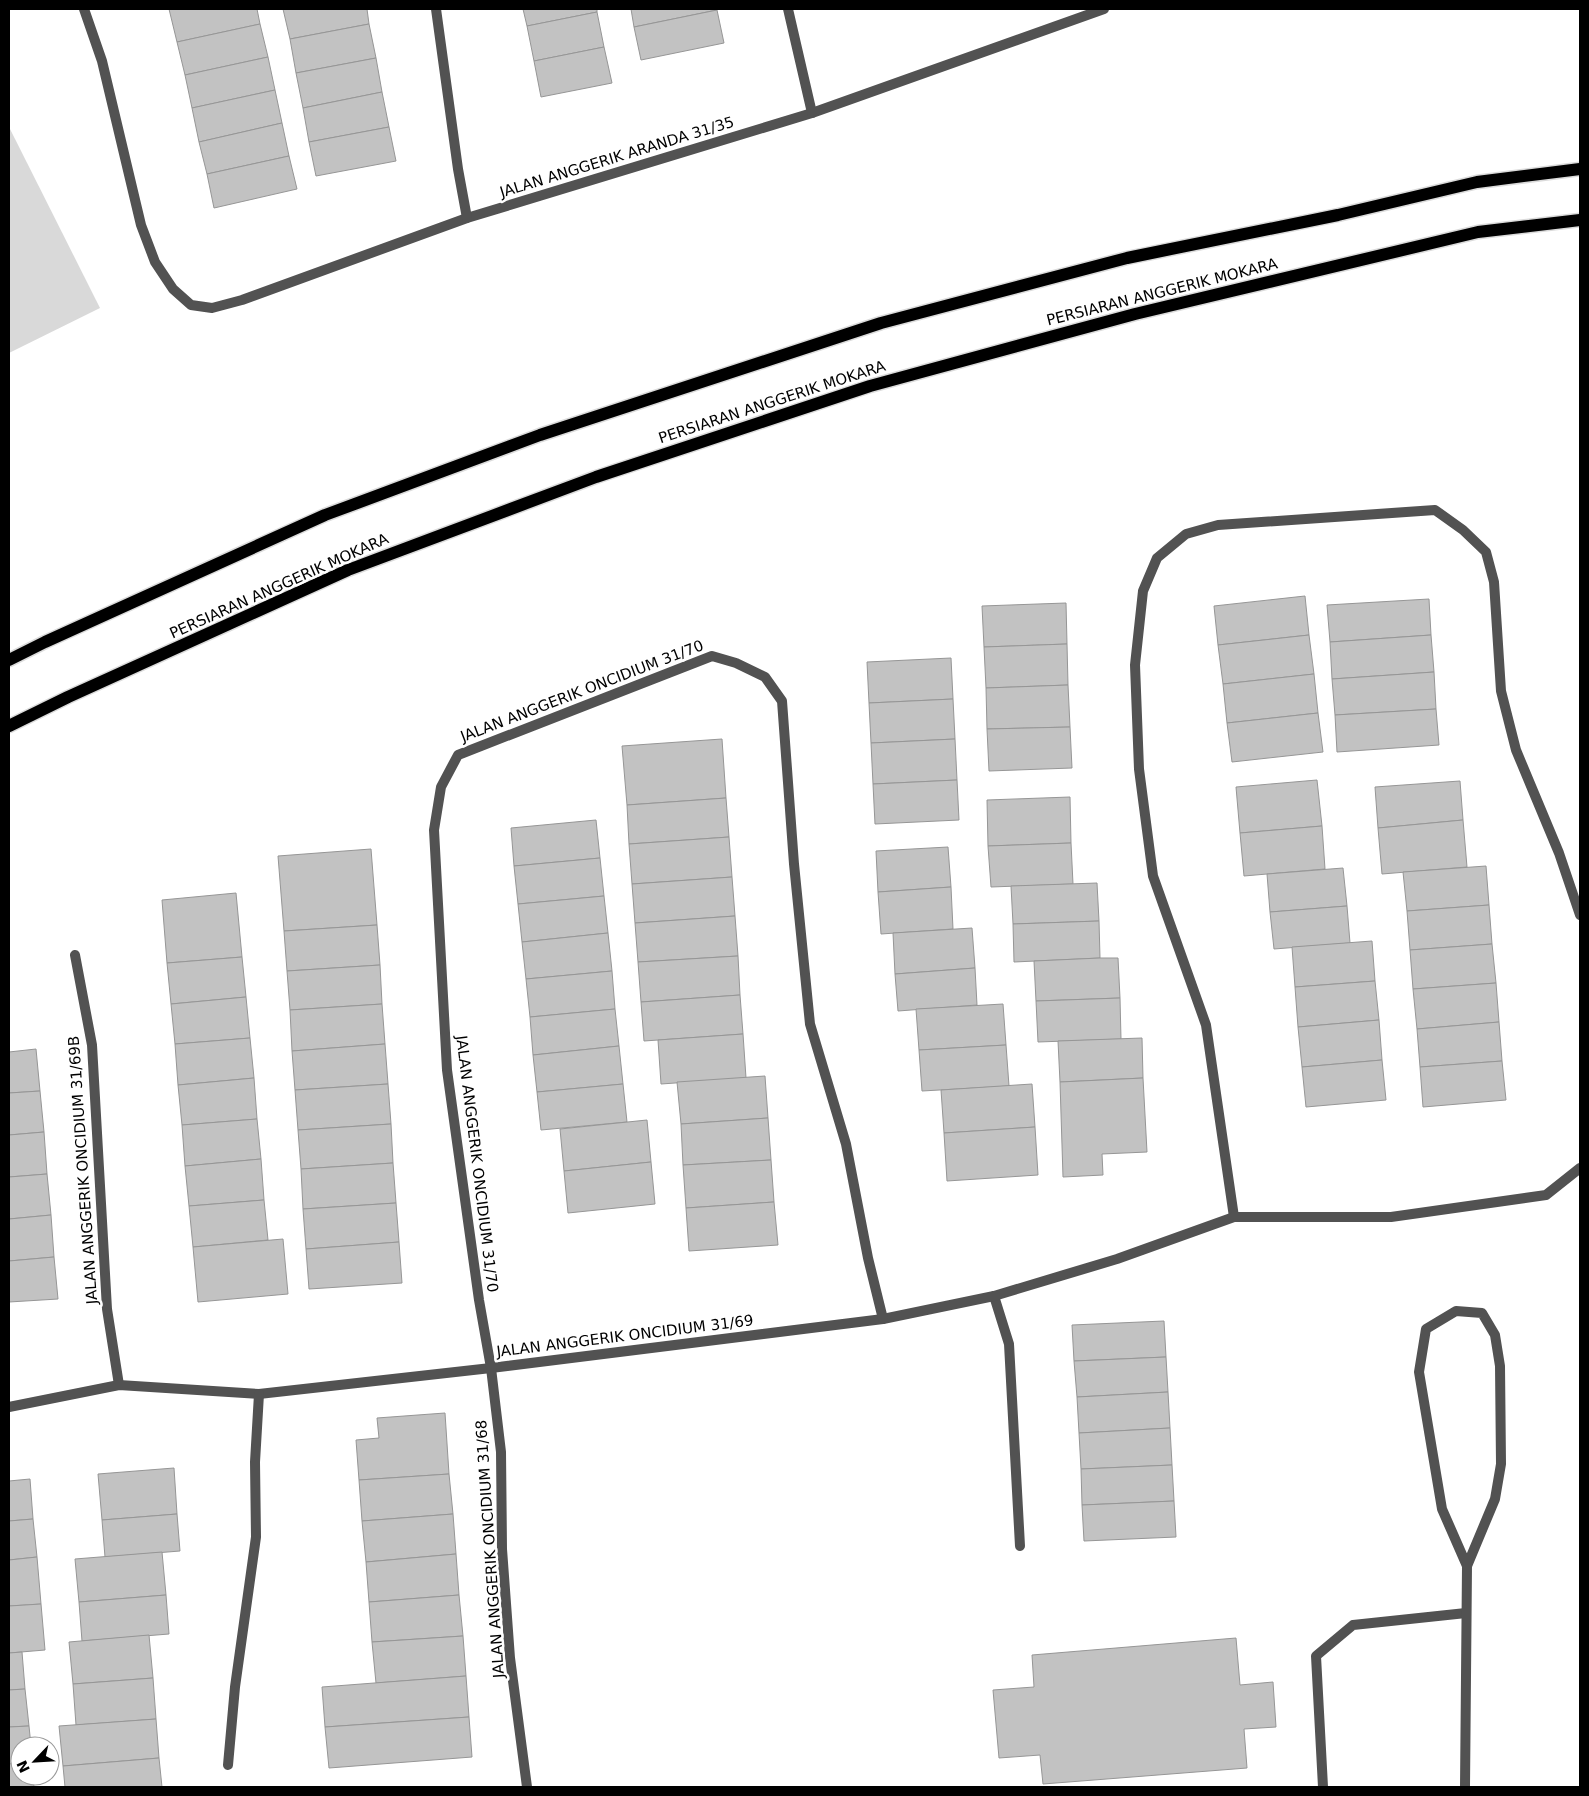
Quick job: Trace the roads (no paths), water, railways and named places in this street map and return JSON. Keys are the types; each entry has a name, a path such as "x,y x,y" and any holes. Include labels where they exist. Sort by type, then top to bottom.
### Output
{"main road":[{"path":"9,660 325,515 540,435 881,324 1127,258 1338,215 1477,182 1580,169"},
{"name":"PERSIARAN ANGGERIK MOKARA","path":"9,726 68,697 348,570 596,478 870,386 1135,314 1478,232 1580,220"}],"street":[{"name":"JALAN ANGGERIK ARANDA 31/35","path":"84,9 102,62 141,225 155,262 173,289 191,304 212,308 242,300 466,218 812,113 1104,9"},
{"path":"436,9 466,218"},
{"path":"788,9 812,113"},
{"path":"1234,1217 1206,1025 1153,876 1139,769 1135,665 1143,591 1157,558 1186,534 1218,525 1434,510 1463,530 1486,552 1494,582 1501,691 1516,750 1559,853 1580,915"},
{"name":"JALAN ANGGERIK ONCIDIUM 31/70","path":"491,1368 479,1300 447,1070 434,830 442,787 458,755 712,656 736,662 765,677 782,700 794,864 810,1024 846,1144 868,1258 883,1319"},
{"name":"JALAN ANGGERIK ONCIDIUM 31/69B","path":"75,955 92,1045 107,1309 119,1385"},
{"name":"JALAN ANGGERIK ONCIDIUM 31/69","path":"9,1407 119,1385 259,1394 491,1368 883,1319 994,1296 1117,1259 1234,1217 1391,1217 1459,1208 1546,1195 1580,1168"},
{"path":"994,1296 1009,1344 1020,1546"},
{"path":"1465,1787 1467,1566 1494,1499 1502,1464 1500,1366 1494,1335 1482,1313 1456,1311 1426,1330 1419,1372 1442,1509 1467,1566"},
{"name":"JALAN ANGGERIK ONCIDIUM 31/68","path":"491,1368 501,1452 502,1549 510,1658 527,1787"},
{"path":"228,1765 235,1687 256,1537 255,1462 259,1394"},
{"path":"1323,1787 1316,1656 1353,1625 1466,1613"}]}
